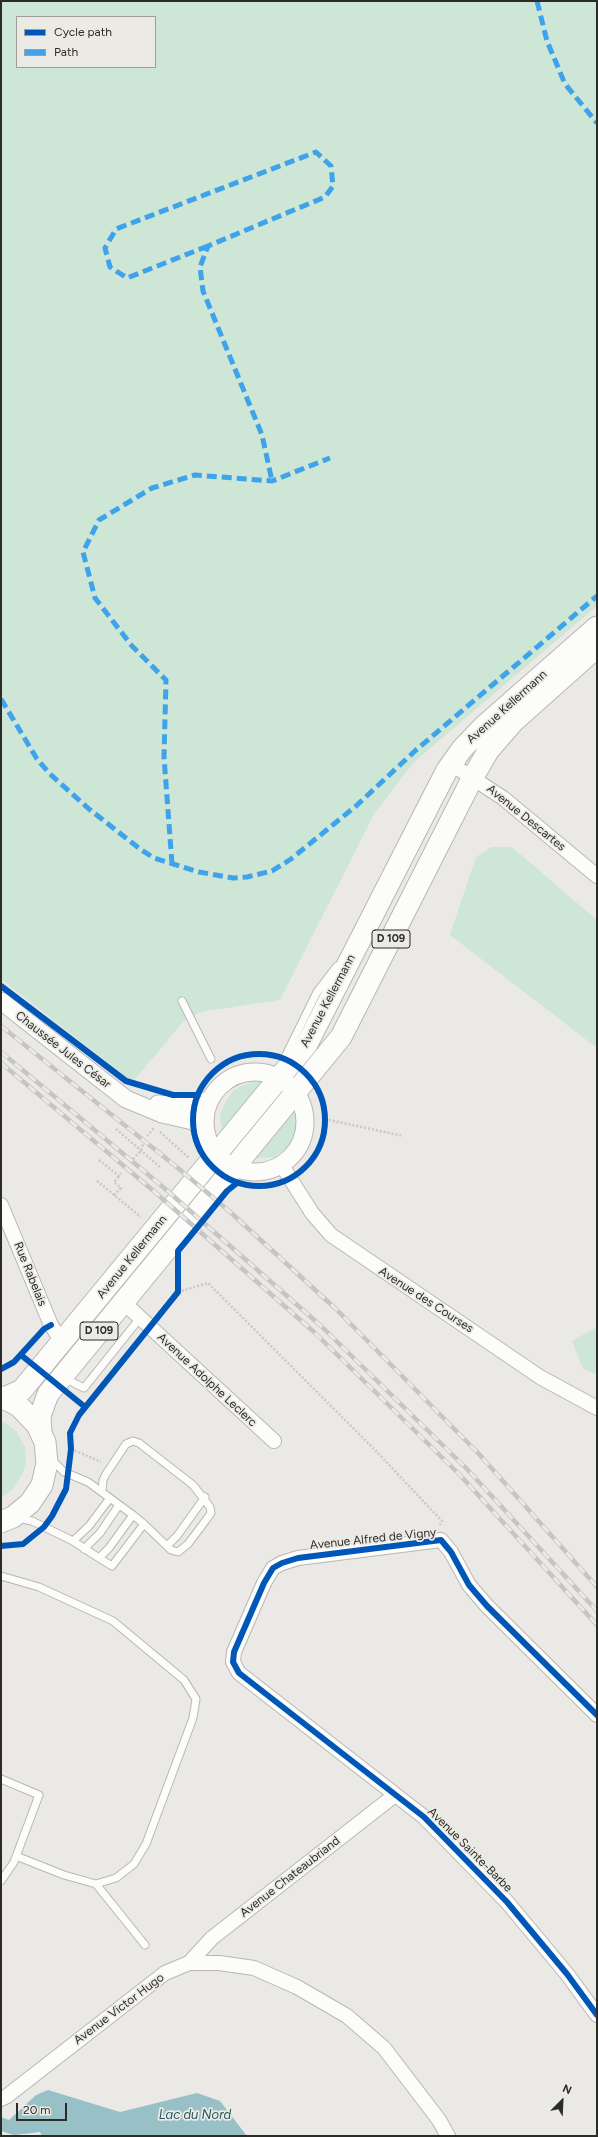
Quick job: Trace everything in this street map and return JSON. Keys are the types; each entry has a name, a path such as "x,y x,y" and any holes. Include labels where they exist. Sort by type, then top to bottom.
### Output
{"main road":[{"name":"Avenue Kellermann","path":"3,1398 22,1390 307,1044 451,764 471,738 597,627"},
{"name":"Avenue Kellermann","path":"41,1432 40,1416 43,1404 62,1377 341,1037 473,777 488,751 513,722 597,647"},
{"path":"3,1398 26,1412 41,1432 46,1452 45,1474 39,1490 30,1503 7,1519"}],"street":[{"name":"Avenue Descartes","path":"451,764 503,798 597,876"},
{"name":"Chaussée Jules César","path":"1,1001 126,1100 162,1114 192,1121 206,1132"},
{"path":"261,1072 279,1078 296,1092 302,1105 305,1121 302,1137 295,1152 281,1164 262,1171 247,1171 234,1167 216,1155 206,1132 206,1112 210,1099 225,1081 242,1073 261,1072"},
{"path":"126,1100 170,1106 194,1106 210,1099"},
{"name":"Avenue des Courses","path":"281,1164 312,1213 330,1235 540,1377 597,1408"},
{"name":"Rue Rabelais","path":"1,1204 51,1325 62,1342"},
{"name":"Avenue Adolphe Leclerc","path":"123,1302 274,1441"},
{"name":"Avenue Alfred de Vigny","path":"233,1662 234,1652 264,1583 273,1568 282,1563 298,1558 441,1540 451,1552 469,1585 487,1606 597,1715"},
{"name":"Avenue Sainte-Barbe","path":"233,1662 239,1673 424,1817 507,1902 567,1974 597,2015"},
{"name":"Avenue Chateaubriand","path":"189,1963 212,1938 395,1795"},
{"name":"Avenue Victor Hugo","path":"1,2099 7,2096 165,1973 189,1963 219,1963 254,1968 297,1987 347,2016 384,2048 439,2120 448,2136"}],"lane":[{"path":"182,1001 211,1060"},
{"path":"62,1377 84,1388 140,1318"},
{"path":"46,1452 59,1468 69,1475 88,1482 102,1491 144,1524 167,1546 178,1552 188,1544 211,1513 205,1497 184,1477 139,1443 133,1441 126,1444 111,1467 103,1480 102,1491"},
{"path":"167,1546 177,1536 205,1497"},
{"path":"73,1541 90,1526 110,1498"},
{"path":"84,1549 100,1533 119,1505"},
{"path":"99,1558 109,1548 133,1515"},
{"path":"7,1519 32,1521 73,1541 112,1566 144,1524"},
{"path":"1,1576 39,1587 113,1621 184,1680 196,1699 193,1718 146,1844 134,1864 116,1878 96,1884 64,1875 16,1856"},
{"path":"1,1779 39,1795 16,1856 1,1880"},
{"path":"96,1884 145,1945"}],"path":[{"path":"324,1127 324,1117 403,1136"},
{"path":"155,1127 192,1160"},
{"path":"116,1129 160,1167"},
{"path":"133,1159 141,1151 144,1141"},
{"path":"99,1160 120,1175 114,1182 120,1188 114,1195"},
{"path":"97,1181 155,1229"},
{"path":"173,1297 178,1288 208,1283 376,1451 442,1521 435,1541"},
{"path":"69,1475 71,1449 70,1441"},
{"path":"71,1449 111,1467"}],"green space":[{"path":"1,1 597,1 597,606 414,762 374,814 280,1000 200,1012 183,1022 135,1079 130,1080 1,979"},
{"path":"491,847 512,847 597,920 597,1048 450,935 476,857"},
{"path":"253,1082 264,1082 222,1133 220,1116 225,1103 232,1092 239,1087"},
{"path":"295,1107 297,1124 293,1139 288,1147 274,1157 252,1159"},
{"path":"597,1327 597,1375 583,1369 572,1341"},
{"path":"1,1420 16,1431 25,1447 26,1462 23,1473 13,1489 1,1498"}],"water":[{"name":"Lac du Nord","path":"48,2090 120,2112 197,2093 220,2101 247,2136 42,2136 40,2132 14,2135 1,2131 1,2117 9,2120 36,2095"}],"railway":[{"path":"1,1026 178,1168 229,1211 336,1309 479,1454 597,1587"},
{"path":"1,1052 163,1187 320,1325 466,1468 597,1611"},
{"path":"1,1063 156,1193 314,1332 459,1474 597,1625"}],"marked path":[{"path":"537,1 547,41 565,84 597,123"},
{"path":"208,246 127,278 110,267 105,248 116,229 316,152 331,166 333,186 325,197 208,246 200,267 203,291 262,435 272,481"},
{"path":"172,864 164,757 166,680 132,646 95,598 83,552 99,520 152,488 195,475 272,481 330,458"},
{"path":"1,699 37,759 50,774 89,809 140,849 154,858 199,872 233,878 247,877 272,871 291,859 356,806 416,750 597,596"}],"cycle path":[{"path":"1,986 126,1081 173,1095 198,1095"},
{"path":"259,1054 284,1059 301,1069 310,1078 320,1095 325,1120 320,1145 310,1162 301,1171 284,1181 259,1186 234,1181 217,1171 208,1162 198,1145 193,1120 198,1095 208,1078 217,1069 234,1059 259,1054"},
{"path":"1,1546 23,1544 44,1527 52,1516 66,1489 71,1449 70,1433 79,1415 178,1292 178,1251 227,1191 237,1183"},
{"path":"1,1369 14,1362 44,1329 51,1325"},
{"path":"21,1355 85,1407"},
{"path":"597,1715 487,1606 469,1585 451,1552 441,1540 298,1558 282,1563 273,1568 264,1583 234,1652 233,1662 239,1673 424,1817 507,1902 567,1974 597,2015"}]}
